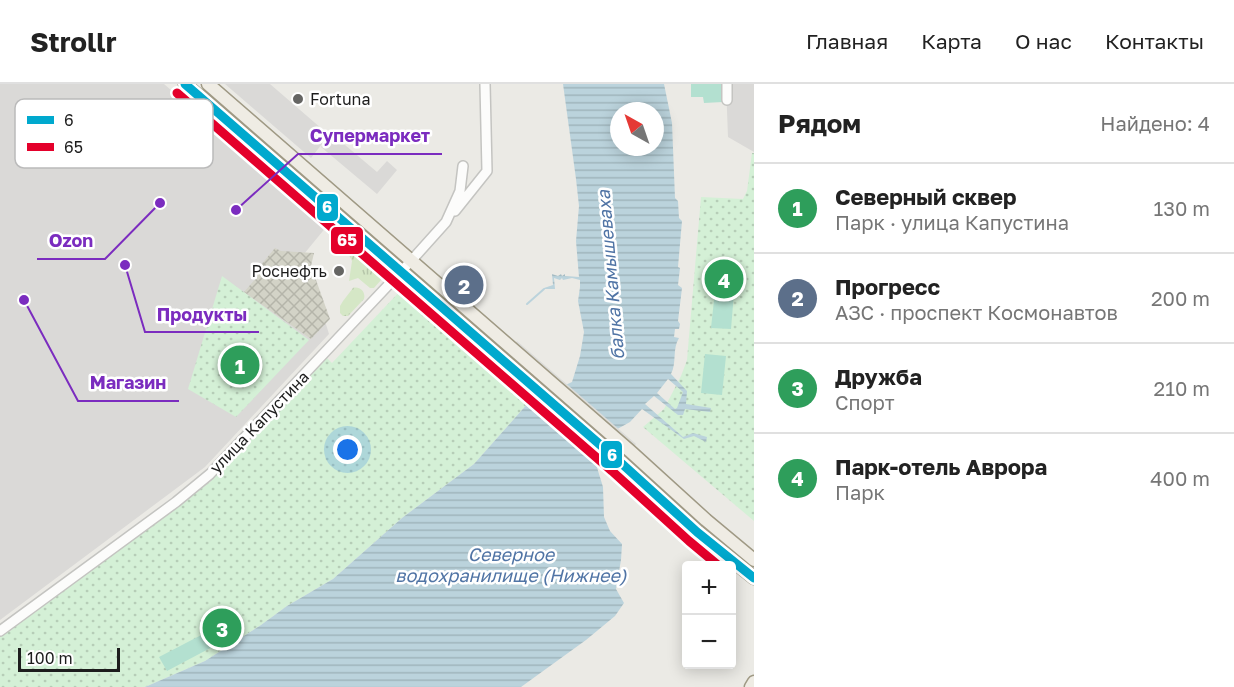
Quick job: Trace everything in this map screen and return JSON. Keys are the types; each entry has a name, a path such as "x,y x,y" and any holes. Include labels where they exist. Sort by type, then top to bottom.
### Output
{"main road":[{"path":"184,84 201,99"},
{"path":"208,84 754,560"},
{"path":"213,109 620,462 697,532 754,578"},
{"path":"751,687 754,682"}],"street":[{"path":"446,222 487,171 485,84"},
{"path":"727,84 727,100"},
{"name":"улица Капустина","path":"0,631 210,474 446,222 459,191 463,166"}],"shaded area":[{"path":"0,84 164,84 181,99 15,99 15,168 213,168 213,127 327,226 304,254 329,334 205,467 0,620"},
{"path":"225,84 270,84 329,135 311,158"},
{"path":"726,84 754,84 754,152 728,137"},
{"path":"332,134 377,172 387,161 397,170 377,194 321,147"},
{"path":"275,248 281,251 314,253 311,266 330,319 311,339 244,292 258,276 255,272"}],"green space":[{"path":"691,84 722,84 723,102 704,103 703,97 691,97"},
{"path":"752,153 754,153 754,521 643,427 664,409 687,360 701,197 743,199 747,191"},
{"path":"341,234 383,269 383,277 374,288 370,288 358,278 349,281 352,261"},
{"path":"222,276 309,340 236,417 188,389"},
{"path":"353,288 362,290 364,299 348,316 343,316 340,313 340,306"},
{"path":"402,289 529,402 474,464 402,518 333,579 287,606 205,661 145,687 0,687 0,636 210,482 327,358 332,363"},
{"path":"715,291 734,293 731,329 711,328"},
{"path":"705,354 726,356 722,395 701,393"},
{"path":"209,631 216,645 167,671 159,657"}],"water":[{"name":"Северное водохранилище (Нижнее)","path":"563,84 664,84 672,123 675,198 678,201 679,218 682,221 678,267 680,268 678,285 682,288 678,321 680,324 679,329 675,329 674,337 679,338 671,374 687,391 686,404 711,408 710,412 685,409 683,415 678,415 654,396 645,404 683,437 693,433 707,437 706,442 694,436 684,439 642,409 630,422 603,437 595,461 603,487 604,517 610,531 622,544 616,589 624,603 615,616 521,687 145,687 205,661 287,606 333,579 402,518 474,464 529,402 572,382 584,332 578,301 580,280 554,278 555,289 544,288 553,285 552,274 579,277 576,241 579,206","holes":["668,379 683,392 675,409 657,393"]}],"pier":[{"path":"517,341 636,444 613,471 494,368"}],"waterway":[{"path":"527,304 544,289"}],"transit line":[{"name":"6","path":"185,84 202,99"},
{"name":"65","path":"177,93 184,99"},
{"name":"6","path":"213,108 620,462 697,532 754,578"},
{"name":"65","path":"213,124 713,561"}],"place":[{"name":"Fortuna","path":"298,99"},
{"name":"Ozon","path":"160,203"},
{"name":"Супермаркет","path":"236,210"},
{"name":"Продукты","path":"125,265"},
{"name":"Роснефть","path":"339,271"},
{"name":"Парк-отель Аврора","path":"724,279"},
{"name":"Прогресс","path":"464,285"},
{"name":"Магазин","path":"24,300"},
{"name":"Северный сквер","path":"240,365"},
{"name":"Дружба","path":"222,628"}],"water label":[{"name":"балка Камышеваха","path":"611,275"}]}
